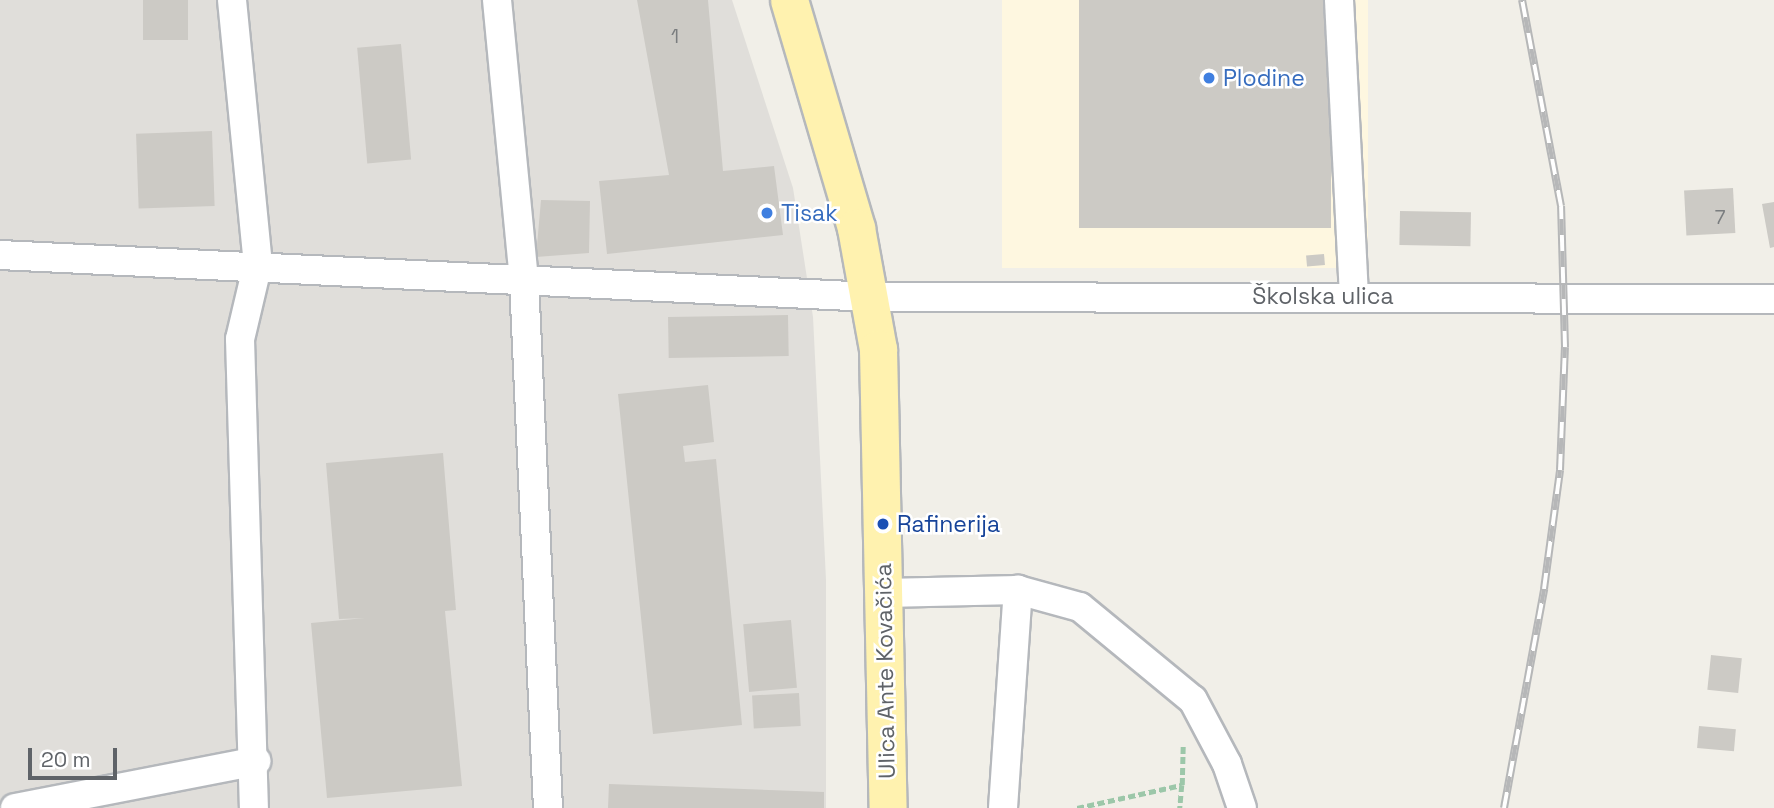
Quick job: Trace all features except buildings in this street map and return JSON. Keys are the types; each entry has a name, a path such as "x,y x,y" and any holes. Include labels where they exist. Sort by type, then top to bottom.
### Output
{"main road":[{"name":"Ulica Ante Kovačića","path":"789,0 872,297 884,593 888,808"}],"street":[{"path":"232,0 258,263 240,339 256,761 254,808"},
{"path":"497,0 524,280 548,808"},
{"path":"1339,0 1354,296"},
{"name":"Školska ulica","path":"0,255 258,263 524,280 872,297 1774,299"},
{"path":"884,593 1018,590 1080,607 1193,700 1227,764 1242,808"},
{"path":"1003,808 1018,590"},
{"path":"15,808 256,761"}],"path":[{"path":"1077,808 1182,785 1180,808"}],"shaded area":[{"path":"0,0 732,0 793,188 813,317 826,580 826,808 0,808"},
{"path":"1002,0 1368,0 1368,268 1002,268"}],"railway":[{"path":"1504,808 1544,589 1560,470 1565,347 1561,206 1522,0"}],"place":[{"name":"Plodine","path":"1209,78"},
{"name":"Tisak","path":"767,213"},
{"name":"Rafinerija","path":"883,524"}]}
